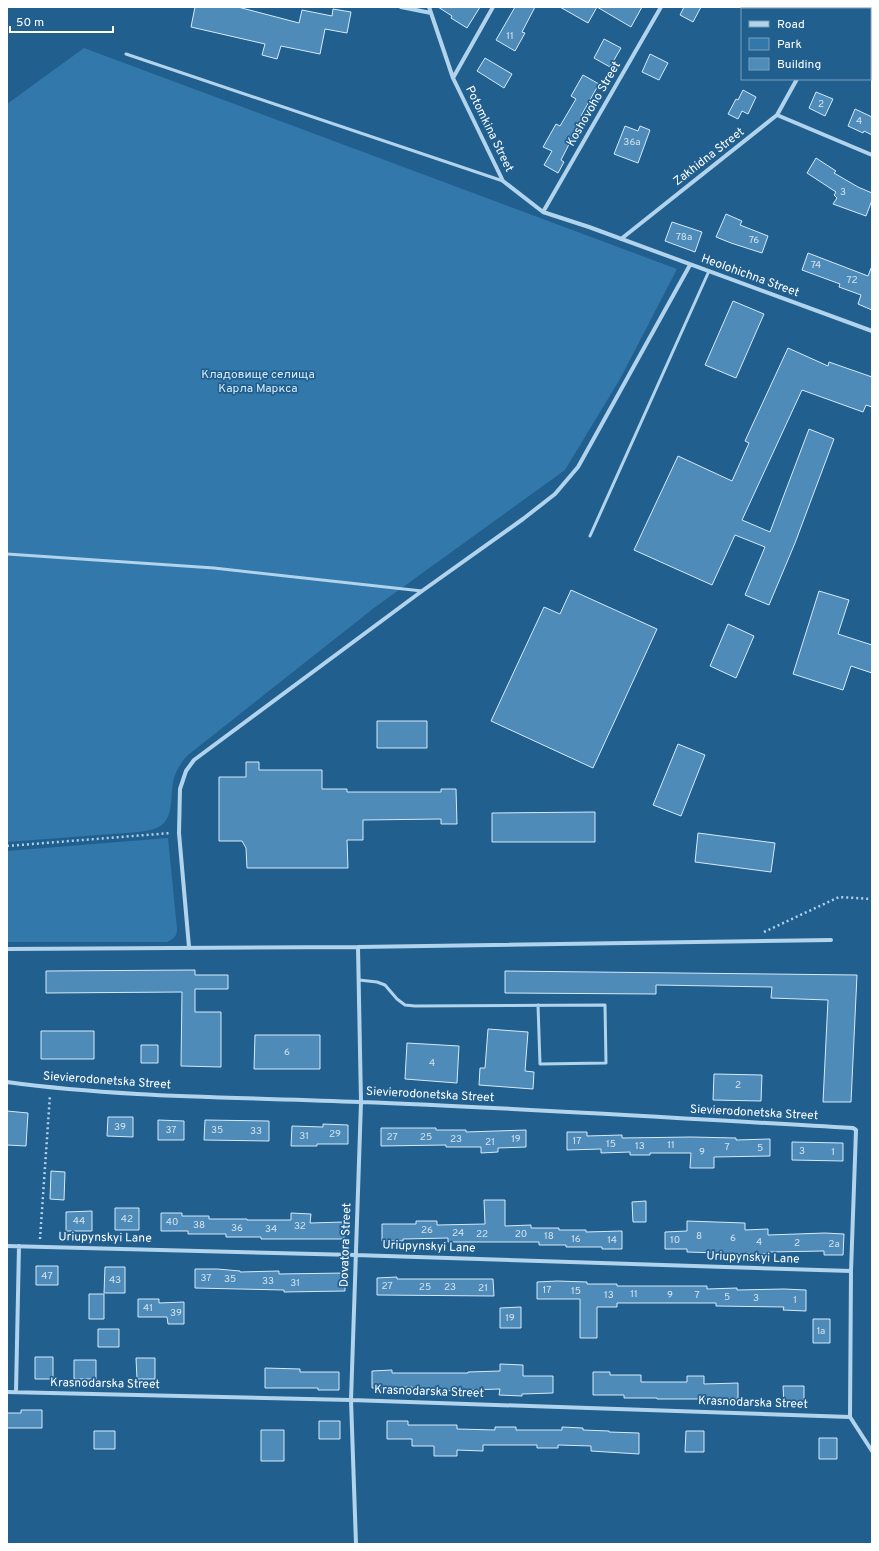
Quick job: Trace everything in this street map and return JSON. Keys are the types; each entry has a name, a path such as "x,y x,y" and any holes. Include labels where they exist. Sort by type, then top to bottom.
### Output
{"street":[{"path":"401,7 430,13"},
{"name":"Potomkina Street","path":"429,7 453,78 502,181 543,212 620,239"},
{"path":"453,78 493,7"},
{"name":"Koshovoho Street","path":"543,212 661,7"},
{"name":"Zakhidna Street","path":"620,239 777,115 796,80"},
{"path":"777,115 872,155"},
{"name":"Heolohichna Street","path":"620,239 872,331"},
{"path":"189,947 179,832 180,789 186,771 194,760 555,494 578,467 690,264"},
{"path":"7,949 831,940"},
{"name":"Dovatora Street","path":"356,1544 350,1400 360,1102 358,946"},
{"name":"Sievierodonetska Street","path":"7,1082 51,1088 162,1096 360,1102 853,1128 857,1133 851,1271"},
{"name":"Uriupynskyi Lane","path":"7,1246 355,1255 851,1271"},
{"path":"16,1392 19,1246"},
{"path":"851,1271 850,1417 872,1451"},
{"name":"Krasnodarska Street","path":"7,1392 350,1400 850,1417"}],"lane":[{"path":"126,54 502,181"},
{"path":"590,536 709,271"},
{"path":"7,554 214,568 422,591"},
{"path":"359,980 385,985 397,1000 405,1005 415,1006 538,1005 605,1005 606,1064 540,1064 538,1005"}],"path":[{"path":"7,846 179,832"},
{"path":"746,941 839,897 872,899"},
{"path":"40,1247 51,1088"}],"green space":[{"name":"Кладовище селища Карла Маркса","path":"84,48 677,269 620,379 565,470 374,608 188,755 183,760 176,772 173,784 171,808 164,823 151,830 141,832 7,842 7,104"},
{"path":"168,838 177,929 176,935 172,940 167,942 7,942 7,851"}],"building":[{"path":"195,7 238,7 299,23 302,10 332,16 333,9 351,12 347,33 325,29 320,54 281,46 277,59 262,55 265,44 191,27"},
{"path":"438,7 480,7 467,28 451,18 452,16"},
{"path":"515,7 535,7 522,32 525,33 515,51 496,40"},
{"path":"560,7 597,7 588,23"},
{"path":"597,7 642,7 631,27"},
{"path":"684,7 701,7 693,22 680,15"},
{"path":"604,39 621,48 610,67 594,58"},
{"path":"650,54 668,63 659,80 642,72"},
{"path":"485,58 512,74 504,88 477,71"},
{"path":"583,75 599,84 581,116 583,117 561,160 564,162 558,173 544,165 552,151 543,147 556,124 560,126 576,99 571,96"},
{"path":"743,90 756,97 748,114 742,111 738,119 728,114"},
{"path":"816,92 833,99 825,116 809,108"},
{"path":"855,109 872,117 872,135 864,131 863,133 848,126"},
{"path":"625,126 638,131 640,126 650,130 638,163 614,154"},
{"path":"816,158 836,171 834,173 858,187 872,193 872,200 866,216 833,204 837,198 834,195 836,192 807,173"},
{"path":"726,214 742,221 740,225 768,236 762,253 716,237"},
{"path":"672,222 702,232 695,252 665,241"},
{"path":"808,253 868,276 871,268 872,310 858,304 861,295 839,287 840,284 802,270"},
{"path":"733,301 764,314 736,378 705,365"},
{"path":"788,348 828,366 829,362 872,377 872,407 866,405 863,412 802,390 742,520 770,532 809,429 834,439 795,543 769,605 745,595 765,547 735,535 712,585 634,550 678,456 732,481 749,443 745,441"},
{"path":"571,590 657,629 593,768 491,721 544,607 560,614"},
{"path":"819,591 849,600 838,634 872,645 872,673 851,666 843,690 793,674"},
{"path":"728,624 754,636 736,678 710,666"},
{"path":"377,721 427,721 427,748 377,748"},
{"path":"678,744 705,755 681,816 653,805"},
{"path":"246,762 259,762 259,770 322,770 322,789 347,789 347,792 441,792 441,789 456,789 457,824 441,824 441,819 363,820 363,840 347,840 348,868 247,868 246,848 242,841 219,841 219,777 246,777"},
{"path":"595,812 595,842 492,842 492,813"},
{"path":"698,833 775,843 771,872 695,862"},
{"path":"195,970 195,975 228,975 228,989 195,989 195,1012 221,1012 221,1067 181,1066 182,992 46,993 46,971"},
{"path":"505,971 857,975 851,1102 823,1102 828,1000 771,998 772,987 656,985 656,994 505,993"},
{"path":"488,1029 528,1032 525,1071 534,1072 533,1089 479,1085 480,1068 485,1068"},
{"path":"41,1031 94,1031 94,1059 41,1059"},
{"path":"255,1035 320,1035 320,1069 254,1069"},
{"path":"407,1043 459,1046 457,1083 405,1079"},
{"path":"141,1045 158,1045 158,1063 141,1063"},
{"path":"714,1074 762,1075 761,1101 713,1100"},
{"path":"7,1111 28,1113 26,1146 7,1145"},
{"path":"108,1117 133,1117 133,1137 107,1136"},
{"path":"158,1120 184,1121 184,1140 158,1140"},
{"path":"205,1120 269,1121 269,1141 204,1140"},
{"path":"323,1124 348,1125 348,1144 291,1146 292,1126 323,1127"},
{"path":"381,1128 436,1128 436,1130 466,1130 466,1132 526,1130 526,1147 498,1148 498,1152 481,1153 481,1147 446,1147 446,1145 381,1146"},
{"path":"567,1132 587,1132 587,1136 622,1135 622,1138 691,1137 736,1138 736,1140 770,1139 770,1156 714,1157 714,1168 690,1168 691,1153 650,1153 650,1155 630,1155 630,1152 601,1153 601,1149 567,1150"},
{"path":"792,1142 843,1143 843,1161 792,1160"},
{"path":"51,1171 65,1172 64,1200 50,1199"},
{"path":"484,1200 505,1200 505,1226 531,1225 531,1228 559,1228 559,1230 586,1230 586,1232 622,1231 622,1249 602,1249 602,1247 566,1247 566,1245 539,1245 539,1242 448,1242 448,1238 382,1241 382,1224 416,1224 416,1221 437,1221 437,1225 485,1224"},
{"path":"646,1201 646,1222 633,1222 632,1202"},
{"path":"115,1208 139,1208 139,1230 115,1230"},
{"path":"92,1211 92,1231 66,1231 66,1212"},
{"path":"161,1213 182,1213 182,1216 209,1216 209,1219 247,1220 291,1220 291,1213 311,1214 310,1223 344,1222 344,1239 261,1239 261,1237 226,1237 226,1234 188,1234 188,1231 161,1231"},
{"path":"687,1221 745,1223 745,1230 768,1229 768,1235 825,1233 844,1234 843,1255 824,1255 824,1251 768,1252 768,1254 751,1254 687,1252 687,1249 665,1249 665,1232 687,1231"},
{"path":"36,1266 58,1266 58,1285 36,1285"},
{"path":"105,1267 125,1267 125,1293 104,1293"},
{"path":"195,1269 217,1269 240,1272 279,1271 279,1274 345,1273 345,1291 284,1292 284,1290 195,1288"},
{"path":"397,1277 397,1279 493,1279 494,1296 377,1295 377,1278"},
{"path":"537,1282 587,1282 587,1284 617,1284 617,1286 707,1286 707,1289 737,1288 737,1290 806,1290 806,1311 783,1310 784,1307 716,1306 716,1303 617,1303 617,1307 597,1307 597,1338 580,1338 580,1299 537,1299"},
{"path":"89,1294 104,1294 104,1319 89,1319"},
{"path":"138,1299 159,1299 159,1303 184,1302 184,1324 168,1324 167,1317 138,1317"},
{"path":"521,1307 521,1328 500,1328 500,1308"},
{"path":"813,1319 830,1319 830,1343 813,1343"},
{"path":"98,1329 119,1329 119,1347 98,1347"},
{"path":"35,1357 53,1357 53,1379 35,1379"},
{"path":"136,1358 155,1358 155,1379 137,1379"},
{"path":"74,1360 96,1360 96,1379 74,1379"},
{"path":"500,1364 523,1365 523,1376 553,1376 553,1393 522,1394 522,1396 499,1395 500,1389 412,1391 412,1387 372,1388 372,1371 392,1370 392,1373 468,1373 500,1371"},
{"path":"265,1368 300,1369 300,1372 339,1372 339,1390 318,1390 318,1388 265,1388"},
{"path":"593,1372 610,1372 610,1375 641,1375 641,1382 687,1382 687,1376 704,1376 704,1384 738,1383 738,1399 657,1399 624,1398 624,1395 593,1395"},
{"path":"783,1386 804,1386 804,1403 784,1404"},
{"path":"21,1410 42,1410 42,1428 7,1428 7,1413 21,1413"},
{"path":"319,1421 340,1421 340,1439 319,1439"},
{"path":"387,1421 408,1421 408,1425 457,1425 457,1429 495,1430 495,1427 516,1427 516,1430 562,1430 562,1427 583,1428 583,1430 639,1433 639,1454 591,1451 591,1446 558,1445 558,1448 537,1448 537,1445 483,1445 483,1451 457,1450 457,1456 434,1456 434,1446 412,1446 412,1439 387,1439"},
{"path":"261,1430 284,1430 284,1461 261,1461"},
{"path":"94,1431 115,1431 115,1449 94,1449"},
{"path":"686,1431 704,1431 704,1452 685,1452"},
{"path":"819,1438 837,1438 837,1459 819,1459"}]}
